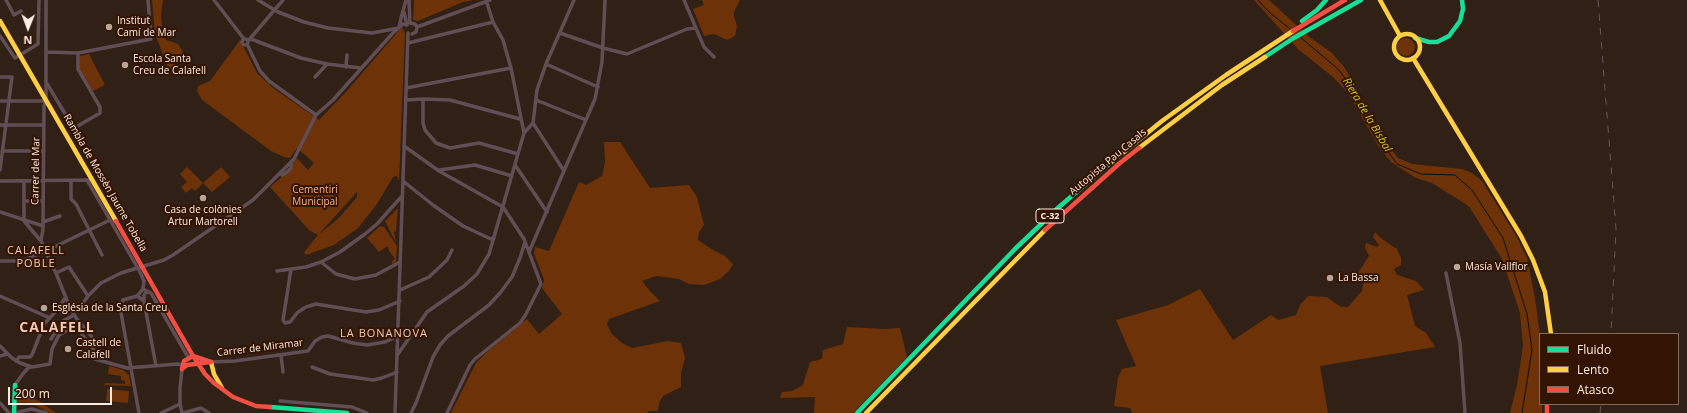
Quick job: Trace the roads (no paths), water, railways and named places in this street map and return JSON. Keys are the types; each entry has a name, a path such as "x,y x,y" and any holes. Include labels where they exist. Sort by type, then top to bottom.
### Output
{"main road":[{"path":"1305,22 1326,0"},
{"path":"1305,22 1345,0"},
{"name":"Autopista Pau Casals","path":"866,413 1000,273 1079,198 1177,118 1272,52 1310,28 1361,0"},
{"path":"1380,0 1400,36"},
{"path":"1415,38 1418,41 1419,51 1413,58 1404,59 1398,56 1395,52 1394,43 1400,36 1408,34 1415,38 1429,42 1437,42 1449,36 1460,21 1463,9 1462,0"},
{"name":"Rambla de Mossèn Jaume Tobella","path":"0,21 46,100 89,179 140,267 154,288 190,356"},
{"name":"Autopista Pau Casals","path":"857,413 966,299 1059,207 1106,166 1162,121 1305,22"},
{"path":"1413,58 1521,236 1533,260 1545,292 1551,333"},
{"path":"190,356 211,362"},
{"path":"190,356 214,383 238,400 256,406 347,413"},
{"path":"184,367 190,356"},
{"path":"184,367 211,362"},
{"path":"211,362 214,374 225,392"},
{"path":"14,413 16,385"}],"street":[{"path":"6,0 14,15 20,11"},
{"path":"1,38 14,58 38,44 40,0"},
{"name":"Carrer del Mar","path":"41,241 44,181 44,106 46,100 46,0"},
{"path":"46,52 78,53 151,39 148,0"},
{"path":"214,0 244,39 243,43 249,41 283,0"},
{"path":"258,0 275,10 304,22 328,28 372,33 400,28"},
{"path":"400,28 401,18 408,0"},
{"path":"408,0 408,24 406,30 410,33"},
{"path":"410,33 416,32 417,27 487,0 493,22 503,40 511,68 524,133"},
{"path":"398,354 427,312 464,286 477,274 489,254 524,133 533,123 537,90 546,64 574,0"},
{"path":"529,252 595,99 598,87 602,48 605,0"},
{"path":"684,0 704,47 714,57"},
{"path":"404,11 408,24"},
{"path":"408,43 493,22"},
{"path":"16,385 28,368 50,364 52,349 54,348 57,333 63,321 73,314 88,296 105,281 140,267 164,260 248,204 291,162 316,115 333,100 403,24 415,24 417,27"},
{"path":"560,33 602,48 627,54 687,29 696,28"},
{"path":"395,413 400,301 406,88 408,43 410,33"},
{"path":"39,35 46,35"},
{"path":"249,41 301,58 327,64 361,68"},
{"path":"249,41 260,71 269,81 316,115"},
{"path":"46,81 72,126 76,127 100,113 100,107 78,69 78,53"},
{"path":"346,67 347,55"},
{"path":"315,78 327,64"},
{"path":"546,64 598,87"},
{"path":"406,88 511,68"},
{"path":"0,77 12,77 0,170"},
{"path":"406,100 423,98 450,100 520,119"},
{"path":"423,98 423,123 425,130 436,144 450,148 479,143 518,154"},
{"path":"0,101 46,100"},
{"path":"536,100 586,120"},
{"path":"533,123 564,170"},
{"path":"0,125 44,124"},
{"path":"404,146 438,170 503,207 525,242 541,284 520,323 475,359 470,365 448,413"},
{"path":"2,150 44,151"},
{"path":"438,170 475,165 512,176"},
{"path":"515,165 546,212"},
{"path":"0,181 71,181 89,179"},
{"name":"Rambla de Mossèn Jaume Tobella","path":"89,179 110,220 140,267 146,290 190,356"},
{"path":"24,181 24,221 41,241 73,314 92,337 96,360 130,368 156,366 184,367 180,380 180,404 183,413 201,408 209,413"},
{"path":"71,181 71,199 76,204 102,255"},
{"path":"403,182 433,206 463,226 493,240"},
{"path":"277,271 321,262 340,252 365,234 402,196"},
{"path":"24,201 43,201"},
{"path":"0,212 24,221 43,224 60,216"},
{"path":"0,260 21,261 46,251 110,220"},
{"path":"411,413 433,357 440,345 448,336 489,305 500,293 512,277 525,242"},
{"path":"400,290 429,277 447,260 452,250"},
{"path":"321,262 336,274 355,278 376,275 400,262"},
{"path":"56,273 69,267 88,296"},
{"path":"291,269 283,320 286,322 290,322 298,312 306,307 316,304 366,312 378,310 400,301"},
{"path":"1446,273 1460,343 1465,413"},
{"path":"139,413 120,307 123,300 137,296 146,290 154,288"},
{"path":"146,290 144,301 156,366"},
{"path":"14,359 19,356 30,357 32,355 44,324 58,309 64,295"},
{"path":"0,296 50,318"},
{"path":"137,296 144,301"},
{"path":"51,339 57,333 71,328 78,329 87,341 89,350 93,348"},
{"name":"Carrer de Miramar","path":"211,362 308,351 315,341 322,337 328,336 367,345 379,344 398,336"},
{"path":"0,346 7,354 20,363 32,367"},
{"path":"0,356 7,354"},
{"path":"281,355 283,372"},
{"path":"312,367 330,374 373,380 397,372"},
{"path":"280,401 352,407 367,413"},
{"path":"0,403 8,413"},
{"path":"161,413 180,404"},
{"path":"14,413 32,409 46,413"}],"waterway":[{"name":"Riera de la Bisbal","path":"1258,0 1269,12 1290,29"},
{"name":"Riera de la Bisbal","path":"1300,37 1338,69 1355,91 1379,139 1397,164 1421,174 1455,175 1472,190 1503,238 1527,314 1532,350 1522,413"}],"railway":[{"path":"1598,0 1616,229 1611,333"},
{"path":"1600,413 1601,405"}],"place":[{"name":"Institut Camí de Mar","path":"109,27"},
{"name":"Escola Santa Creu de Calafell","path":"125,65"},
{"name":"Casa de colònies Artur Martorell","path":"203,198"},
{"name":"Masía Vallflor","path":"1457,267"},
{"name":"La Bassa","path":"1330,278"},
{"name":"Església de la Santa Creu","path":"44,308"},
{"name":"Castell de Calafell","path":"68,349"}],"district":[{"name":"CALAFELL POBLE","path":"36,257"},
{"name":"CALAFELL","path":"57,328"},
{"name":"LA BONANOVA","path":"384,334"}],"park label":[{"name":"Cementiri Municipal","path":"315,196"}]}
